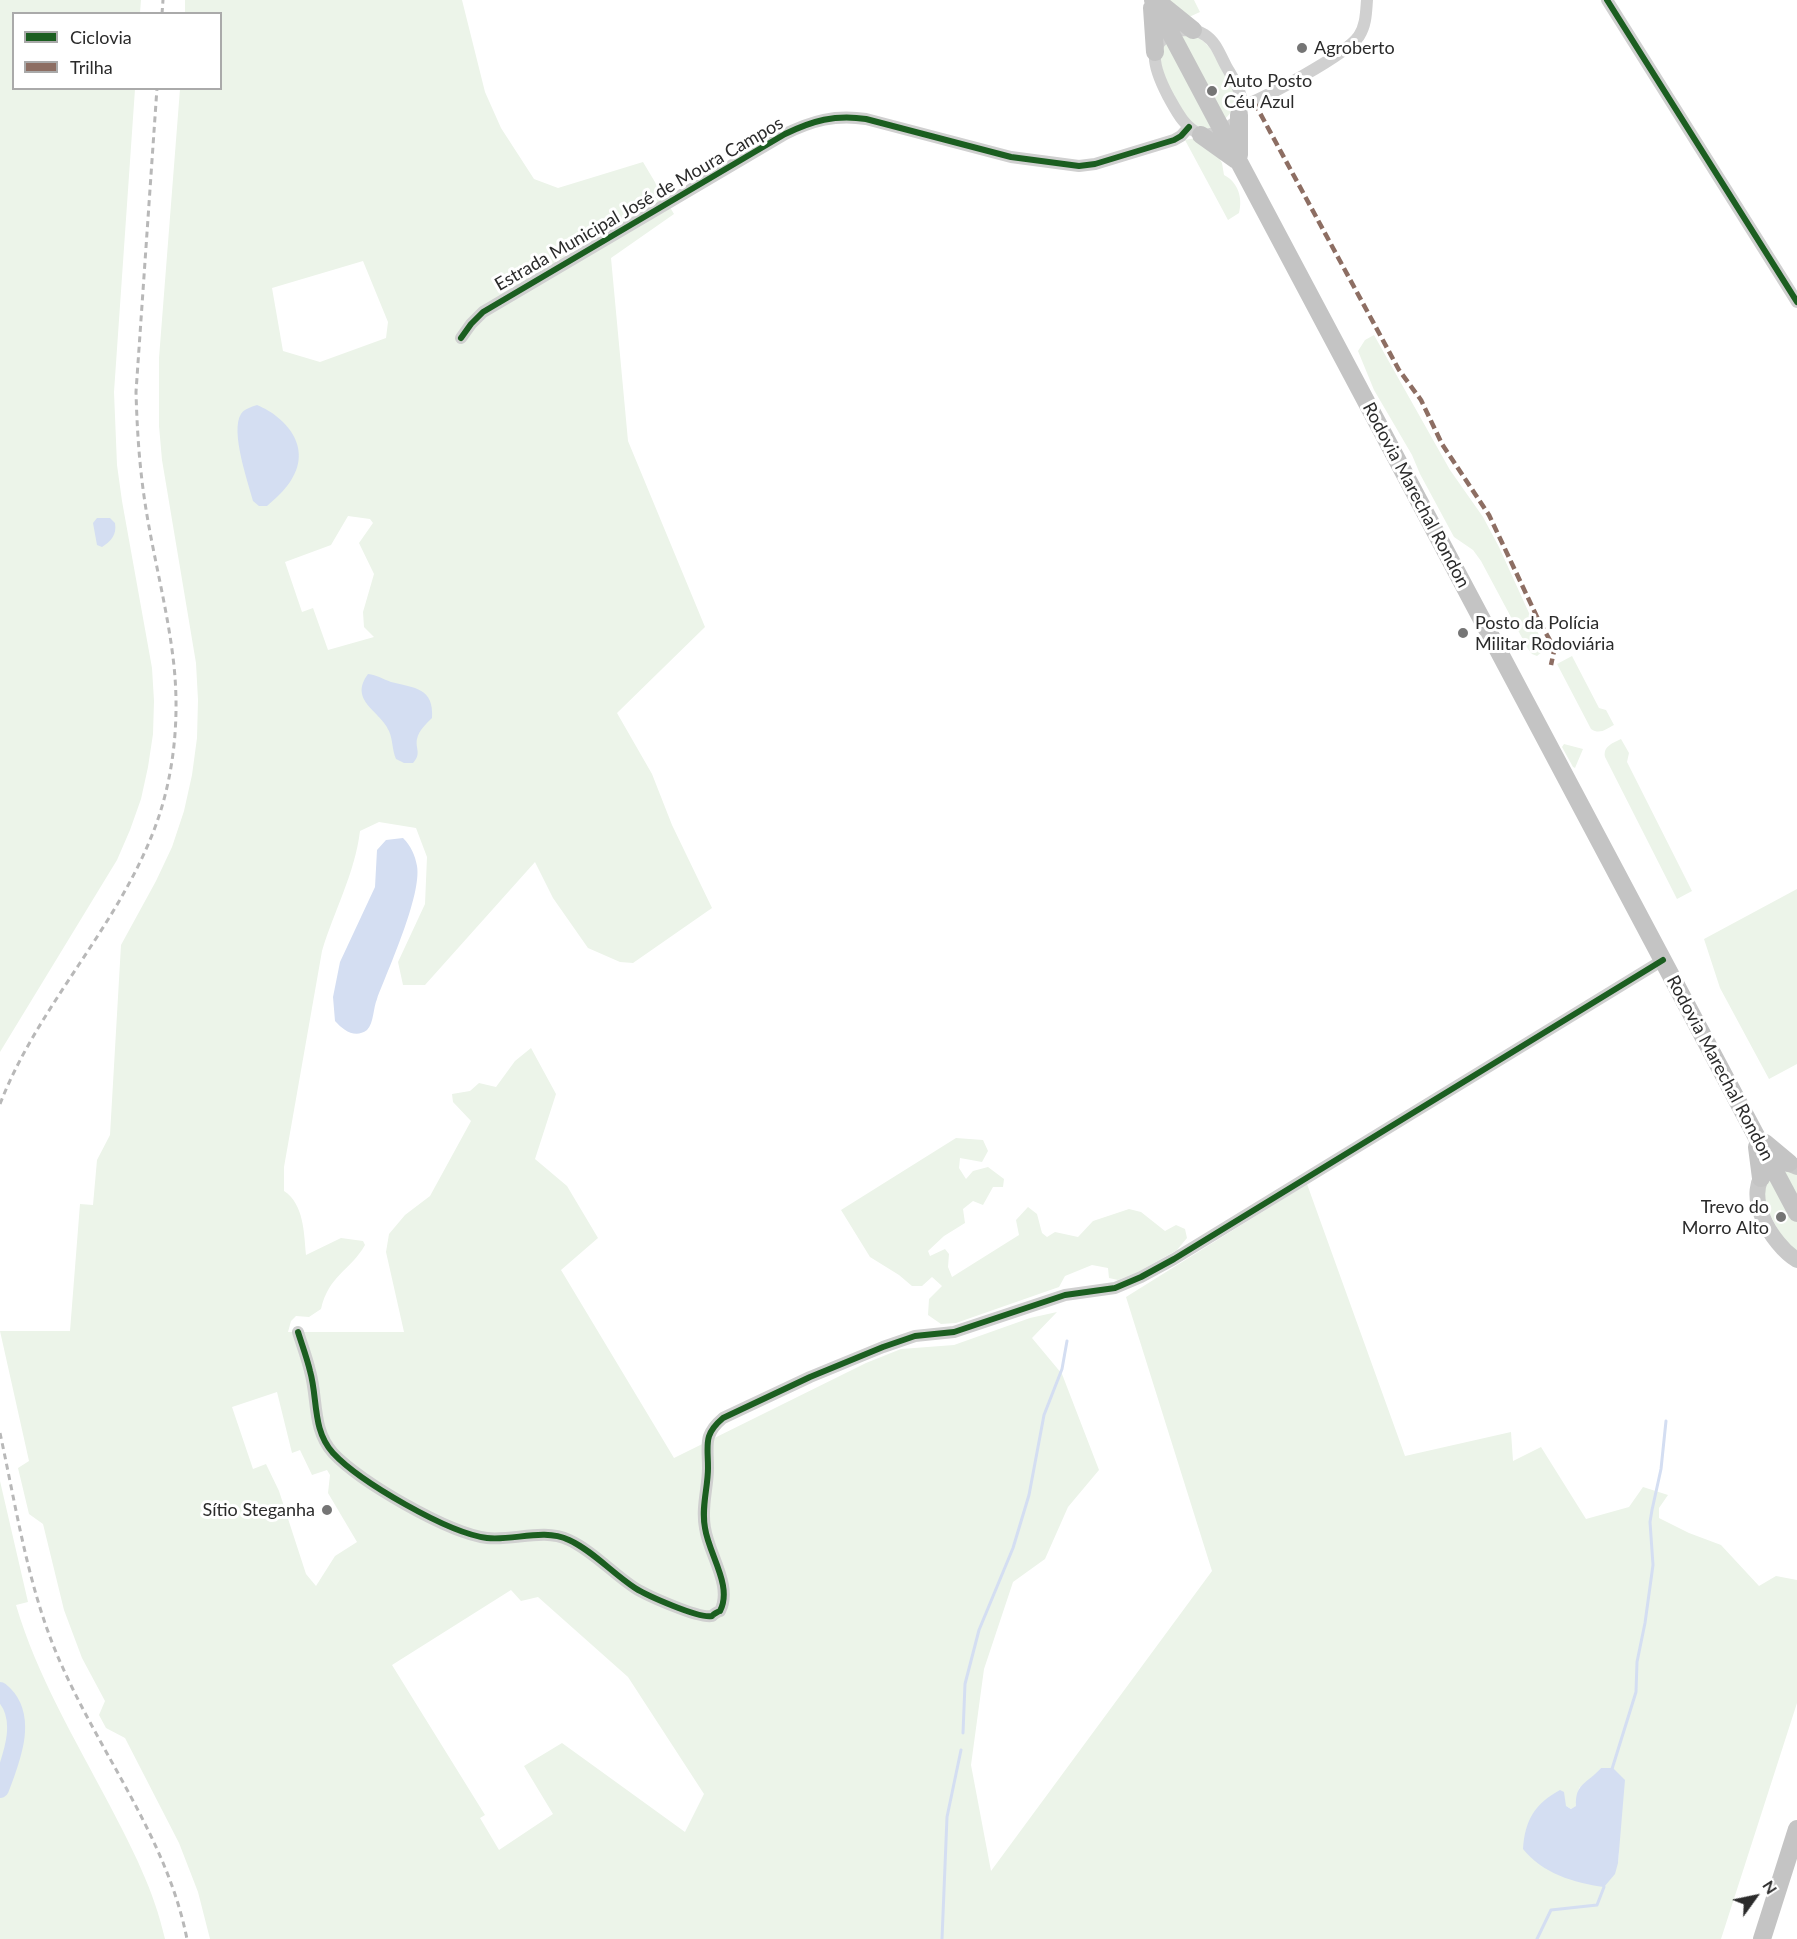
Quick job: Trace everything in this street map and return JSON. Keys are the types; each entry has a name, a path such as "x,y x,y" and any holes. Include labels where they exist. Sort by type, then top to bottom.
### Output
{"main road":[{"path":"1153,0 1193,30"},
{"path":"1153,0 1155,52"},
{"name":"Rodovia Marechal Rondon","path":"1153,0 1755,1133 1780,1169 1797,1213"},
{"path":"1240,163 1238,148 1241,111"},
{"path":"1195,131 1240,163"},
{"path":"1780,1169 1757,1196 1764,1220 1779,1245 1797,1260"},
{"path":"1762,1939 1797,1829"}],"street":[{"path":"1241,111 1238,88 1214,43 1204,33 1183,30 1164,38 1155,52 1154,61 1159,78 1178,114 1195,131 1208,135 1223,131 1241,111 1353,42 1364,26 1367,0"},
{"path":"1607,0 1797,302"},
{"name":"Estrada Municipal José de Moura Campos","path":"460,338 483,312 784,134 823,118 848,116 866,119 1011,157 1079,166 1105,161 1174,140 1195,131"},
{"path":"298,1332 310,1372 319,1431 331,1451 345,1465 392,1496 465,1532 497,1539 531,1535 563,1537 581,1547 637,1589 675,1606 704,1616 712,1616 720,1611 725,1595 704,1525 704,1496 708,1469 708,1435 713,1426 723,1418 810,1377 915,1336 954,1332 1052,1298 1101,1291 1129,1283 1184,1253 1663,960"}],"shaded area":[{"path":"0,0 141,0 140,12 12,12 12,90 135,90 114,392 117,465 152,668 154,701 153,734 141,799 117,860 0,1052"},
{"path":"185,0 462,0 485,92 501,128 534,179 558,188 643,162 674,214 611,258 628,441 705,627 617,713 652,774 672,825 712,908 633,963 620,962 588,948 553,898 535,862 425,985 403,985 398,962 425,904 427,857 416,828 379,822 360,831 354,862 322,951 284,1167 284,1191 296,1203 299,1211 306,1255 341,1238 363,1241 365,1245 329,1288 321,1309 309,1317 296,1316 291,1321 288,1332 404,1332 386,1252 389,1234 405,1215 430,1196 471,1121 453,1102 452,1094 470,1091 479,1083 496,1087 515,1061 531,1048 556,1094 535,1159 567,1186 598,1238 561,1270 674,1458 866,1363 901,1349 954,1345 1030,1318 1057,1312 1032,1338 1062,1374 1099,1470 1068,1507 1045,1559 1013,1582 984,1669 971,1765 991,1871 1212,1571 1126,1297 1307,1184 1405,1456 1511,1432 1513,1461 1541,1447 1586,1519 1629,1507 1643,1487 1668,1495 1659,1508 1659,1518 1721,1545 1759,1586 1776,1576 1797,1580 1797,1703 1721,1939 210,1939 198,1892 179,1843 125,1738 106,1728 99,1715 105,1701 82,1658 64,1610 43,1524 29,1514 18,1468 29,1461 0,1331 70,1331 80,1204 93,1205 97,1160 110,1135 121,945 172,847 184,811 192,775 197,738 196,663 162,460 159,426 159,358 180,90 222,90 222,12 185,12","holes":["363,261 388,322 386,338 320,362 283,351 272,288","348,516 370,519 373,523 359,543 374,574 363,612 364,627 374,637 328,650 313,608 302,612 285,562 331,545","277,1392 292,1453 300,1450 312,1475 327,1470 330,1475 328,1493 357,1542 335,1556 316,1586 306,1574 279,1491 266,1464 253,1469 232,1407","511,1590 521,1601 538,1597 628,1677 704,1794 685,1832 562,1743 524,1766 553,1814 499,1850 480,1818 485,1815 392,1665","1601,1768 1619,1849 1618,1863 1566,1806 1571,1809 1577,1806 1579,1788 1593,1778"]},
{"path":"1167,0 1194,0 1200,12 1189,17"},
{"path":"1183,34 1197,37 1207,45 1234,94 1235,101 1227,117 1205,130 1187,121 1158,66 1164,44"},
{"path":"1196,138 1214,150 1222,163 1224,175 1233,182 1238,191 1239,213 1228,220 1185,140"},
{"path":"1374,335 1450,470 1483,517 1499,547 1544,646 1542,652 1537,656 1528,649 1481,561 1473,550 1454,537 1412,455 1374,390 1358,351 1365,340"},
{"path":"1572,656 1599,708 1606,710 1614,725 1606,730 1591,729 1557,664"},
{"path":"1621,739 1629,753 1627,762 1692,891 1677,899 1605,757 1607,748"},
{"path":"1564,744 1583,749 1575,768 1562,747"},
{"path":"1797,889 1797,1064 1769,1079 1720,988 1704,939"},
{"path":"956,1138 983,1140 988,1151 982,1162 960,1158 959,1168 966,1179 973,1171 988,1167 1004,1179 1003,1187 993,1187 983,1205 973,1201 963,1209 965,1223 944,1236 928,1251 930,1256 945,1249 949,1254 948,1267 952,1277 1019,1235 1016,1220 1028,1207 1037,1214 1042,1233 1047,1237 1055,1232 1078,1237 1093,1221 1129,1209 1141,1212 1165,1231 1176,1225 1185,1229 1187,1238 1177,1250 1138,1272 1118,1280 1109,1278 1108,1268 1092,1265 1065,1276 1059,1287 956,1323 941,1324 928,1315 929,1299 942,1286 932,1277 922,1286 912,1286 870,1257 841,1210"},
{"name":"Trevo do Morro Alto","path":"1797,1170 1797,1256 1790,1252 1760,1196 1772,1171"},
{"path":"0,1481 28,1602 16,1605 25,1631 58,1707 142,1870 155,1903 165,1939 0,1939"}],"water":[{"path":"257,405 287,426 298,447 299,458 290,482 267,506 259,506 253,501 239,444 238,422 241,414 246,409"},
{"path":"97,518 110,518 115,523 113,537 102,547 97,545 93,523"},
{"path":"368,674 415,688 426,695 430,701 432,718 418,736 418,754 413,763 404,763 396,759 389,731 364,699 363,683"},
{"path":"403,838 412,851 417,866 414,895 371,1023 367,1030 358,1034 345,1030 335,1021 333,997 340,962 375,887 377,850 386,840"},
{"path":"1601,1768 1613,1768 1625,1780 1618,1863 1615,1874 1604,1887 1559,1876 1539,1864 1523,1849 1526,1830 1537,1807 1560,1790 1564,1792 1566,1806 1571,1809 1576,1806 1580,1788"}],"waterway":[{"path":"963,1733 965,1684 979,1630 1013,1548 1029,1495 1044,1415 1062,1369 1067,1341"},
{"path":"1612,1769 1636,1692 1637,1662 1653,1565 1650,1522 1661,1469 1666,1421"},
{"path":"0,1691 9,1701 16,1725 13,1752 0,1789"},
{"path":"942,1939 947,1817 961,1750"},
{"path":"1537,1939 1551,1910 1597,1905 1603,1884"}],"railway":[{"path":"162,12 163,0"},
{"path":"0,1104 15,1069 34,1036 134,874 158,819 173,754 176,710 174,666 144,496 138,444 136,392 157,90"},
{"path":"0,1433 32,1581 51,1639 78,1700 165,1867 178,1902 187,1939"}],"marked path":[{"path":"1254,102 1399,370 1421,400 1442,444 1489,515 1552,644 1554,651 1551,665"}],"cycle path":[{"path":"1607,0 1797,302"},
{"path":"461,338 483,312 785,134 814,122 844,117 866,119 1011,157 1079,166 1095,164 1174,140 1189,127"},
{"path":"298,1332 310,1371 319,1424 326,1444 346,1465 363,1478 428,1517 470,1534 487,1538 549,1535 569,1540 641,1591 696,1614 712,1616 720,1611 724,1591 707,1538 704,1520 708,1475 707,1446 709,1435 723,1418 810,1377 915,1336 954,1332 1065,1295 1115,1288 1141,1277 1663,960"}],"place":[{"name":"Agroberto","path":"1302,48"},
{"name":"Auto Posto Céu Azul","path":"1212,91"},
{"name":"Posto da Polícia Militar Rodoviária","path":"1463,633"},
{"name":"Trevo do Morro Alto","path":"1781,1217"},
{"name":"Sítio Steganha","path":"327,1510"}]}
